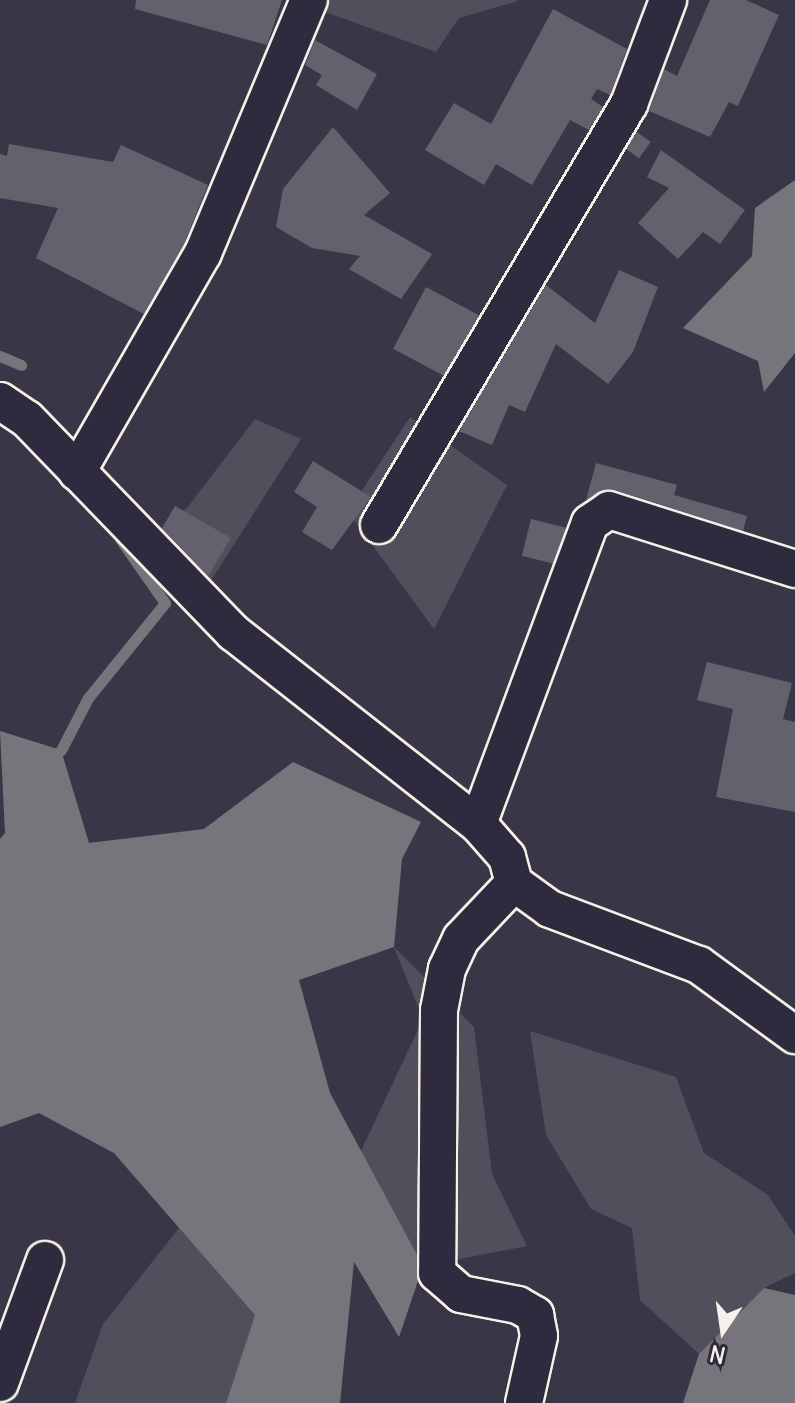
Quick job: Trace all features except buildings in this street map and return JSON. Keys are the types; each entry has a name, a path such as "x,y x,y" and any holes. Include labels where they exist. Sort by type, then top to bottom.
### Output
{"street":[{"path":"77,472 203,253 309,0"},
{"path":"379,525 629,104 668,0"},
{"path":"0,401 27,419 234,633 478,824 507,857 514,883 550,909 699,965 795,1035"},
{"path":"478,824 590,523 609,510 795,569"},
{"path":"514,883 461,939 447,969 436,1046 443,1149 437,1273 461,1294 518,1305 535,1315 539,1336 524,1403"},
{"path":"0,1383 45,1260"}],"shaded area":[{"path":"326,0 518,1 459,18 436,52 317,9"},
{"path":"795,180 795,353 764,392 758,361 683,328 752,256 755,208"},
{"path":"410,417 507,485 434,629 348,512"},
{"path":"255,419 301,439 210,582 168,519 187,508"},
{"path":"0,731 61,750 89,843 204,829 293,762 421,822 402,859 394,947 299,980 330,1093 423,1266 399,1337 354,1262 340,1403 226,1403 255,1315 114,1153 39,1113 0,1127 0,839 5,833"},
{"path":"394,947 474,1027 492,1174 527,1246 423,1266 360,1153 423,1019"},
{"path":"530,1031 676,1077 704,1153 768,1195 795,1236 795,1273 764,1288 699,1354 640,1300 632,1228 591,1209 546,1135"},
{"path":"105,1073 255,1315 226,1403 75,1403 103,1324 179,1228 114,1153 39,1113 0,1127"},
{"path":"764,1288 795,1295 795,1403 683,1403 699,1354"}],"waterway":[{"path":"0,356 21,365"},
{"path":"61,750 88,698 165,603 120,539"}]}
